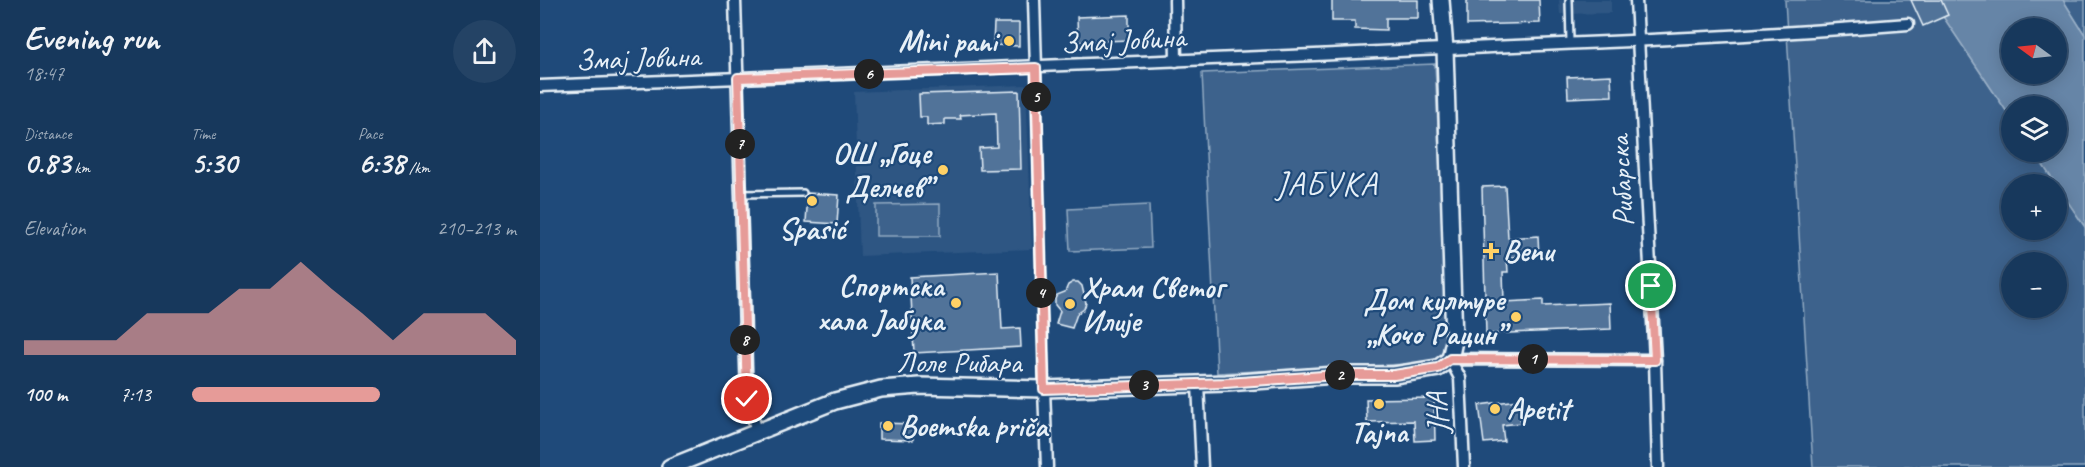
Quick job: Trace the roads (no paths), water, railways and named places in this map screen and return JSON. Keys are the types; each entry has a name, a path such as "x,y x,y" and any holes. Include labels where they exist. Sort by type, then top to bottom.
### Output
{"main road":[{"path":"1441,0 1445,49 1454,306 1454,341 1450,359"},
{"name":"Лоле Рибара","path":"670,467 834,401 881,389 919,386 1044,389 1198,384 1336,375 1394,375 1438,368 1450,359"}],"street":[{"path":"735,0 747,399 757,431"},
{"path":"1034,0 1047,467"},
{"path":"1175,0 1176,61"},
{"name":"Рибарска","path":"1636,0 1655,360 1658,467"},
{"name":"Змај Јовина","path":"540,86 1036,68 1637,42 1908,24"},
{"name":"Лоле Рибара","path":"1450,359 1655,360"},
{"name":"ЈНА","path":"1450,359 1460,378 1464,467"},
{"path":"1198,384 1202,467"}],"lane":[{"path":"1569,0 1570,44"},
{"path":"741,194 803,193"}],"place":[{"name":"Mini pani","path":"1009,41"},
{"name":"ОШ „Гоце Делчев”","path":"943,170"},
{"name":"Spasić","path":"812,201"},
{"name":"Benu","path":"1491,251"},
{"name":"Спортска хала Јабука","path":"956,303"},
{"name":"Храм Светог Илије","path":"1070,304"},
{"name":"Дом културе „Кочо Рацин”","path":"1516,317"},
{"name":"Tajna","path":"1379,404"},
{"name":"Apetit","path":"1495,409"},
{"name":"Boemska priča","path":"888,426"}],"district":[{"name":"ЈАБУКА","path":"1327,183"}]}
